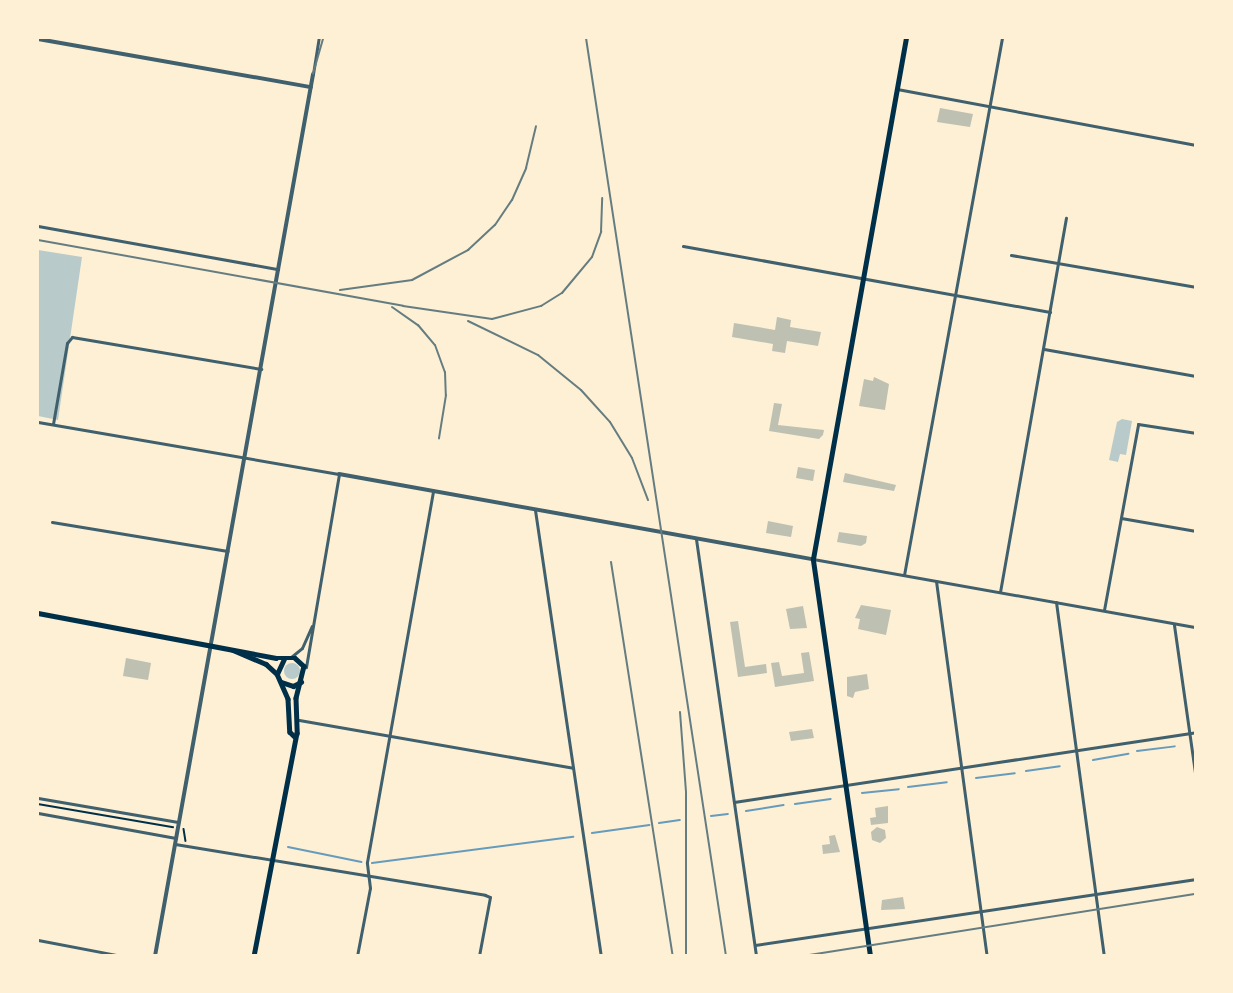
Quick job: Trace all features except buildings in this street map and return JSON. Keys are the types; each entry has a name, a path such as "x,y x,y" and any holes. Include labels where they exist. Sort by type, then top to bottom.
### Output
{"main road":[{"path":"870,956 813,559 906,38"},
{"path":"38,613 284,659 291,657 298,660 305,670 296,698 299,720 294,736 254,956"},
{"path":"233,650 266,664 277,674 288,700 290,732 294,736"},
{"path":"277,674 284,659"},
{"path":"281,682 288,686 301,682"}],"street":[{"path":"155,956 319,38"},
{"path":"904,575 957,296 1002,38"},
{"path":"38,39 311,87"},
{"path":"897,89 1196,145"},
{"path":"1000,592 1066,218"},
{"path":"38,226 278,269"},
{"path":"683,246 1050,312"},
{"path":"1011,255 1196,287"},
{"path":"53,425 66,344 72,337 261,369"},
{"path":"1044,350 1196,376"},
{"path":"38,422 1104,610 1174,625 1196,627"},
{"path":"1104,610 1138,424 1196,433"},
{"path":"305,670 339,474"},
{"path":"357,956 370,888 367,862 433,491"},
{"path":"535,510 601,956"},
{"path":"1120,518 1196,531"},
{"path":"52,522 228,551"},
{"path":"696,539 756,956"},
{"path":"936,581 987,956"},
{"path":"1056,602 1104,956"},
{"path":"291,657 302,648 313,625"},
{"path":"1174,625 1196,779"},
{"path":"299,720 573,768"},
{"path":"734,802 1196,732"},
{"path":"38,798 178,822"},
{"path":"38,813 272,861 490,897 479,956"},
{"path":"755,945 1196,879"},
{"path":"38,940 122,956"}],"path":[{"path":"38,804 185,829 187,841"}],"shaded area":[{"path":"38,250 82,257 58,420 38,416"},
{"path":"1122,419 1132,421 1126,455 1120,454 1118,462 1109,460 1117,422"},
{"path":"289,663 295,663 300,671 298,677 289,679 284,674 284,668"}],"waterway":[{"path":"1137,751 1175,746"},
{"path":"1093,760 1128,754"},
{"path":"1026,771 1060,766"},
{"path":"976,778 1015,773"},
{"path":"908,787 947,782"},
{"path":"862,793 899,789"},
{"path":"795,804 831,799"},
{"path":"746,811 784,805"},
{"path":"711,816 728,814"},
{"path":"659,823 680,820"},
{"path":"592,833 649,825"},
{"path":"372,863 573,837"},
{"path":"288,847 361,862"}],"tram line":[{"path":"313,74 323,38"}],"railway":[{"path":"586,38 726,956"},
{"path":"340,290 412,280 468,250 495,225 512,200 526,168 536,126"},
{"path":"38,240 403,306 492,319 541,306 562,293 592,257 601,232 602,198"},
{"path":"392,307 418,325 435,345 445,372 446,395 439,438"},
{"path":"468,321 538,355 581,390 610,422 632,458 648,500"},
{"path":"611,562 673,956"},
{"path":"680,712 686,792 686,956"},
{"path":"803,956 1196,894"}]}
